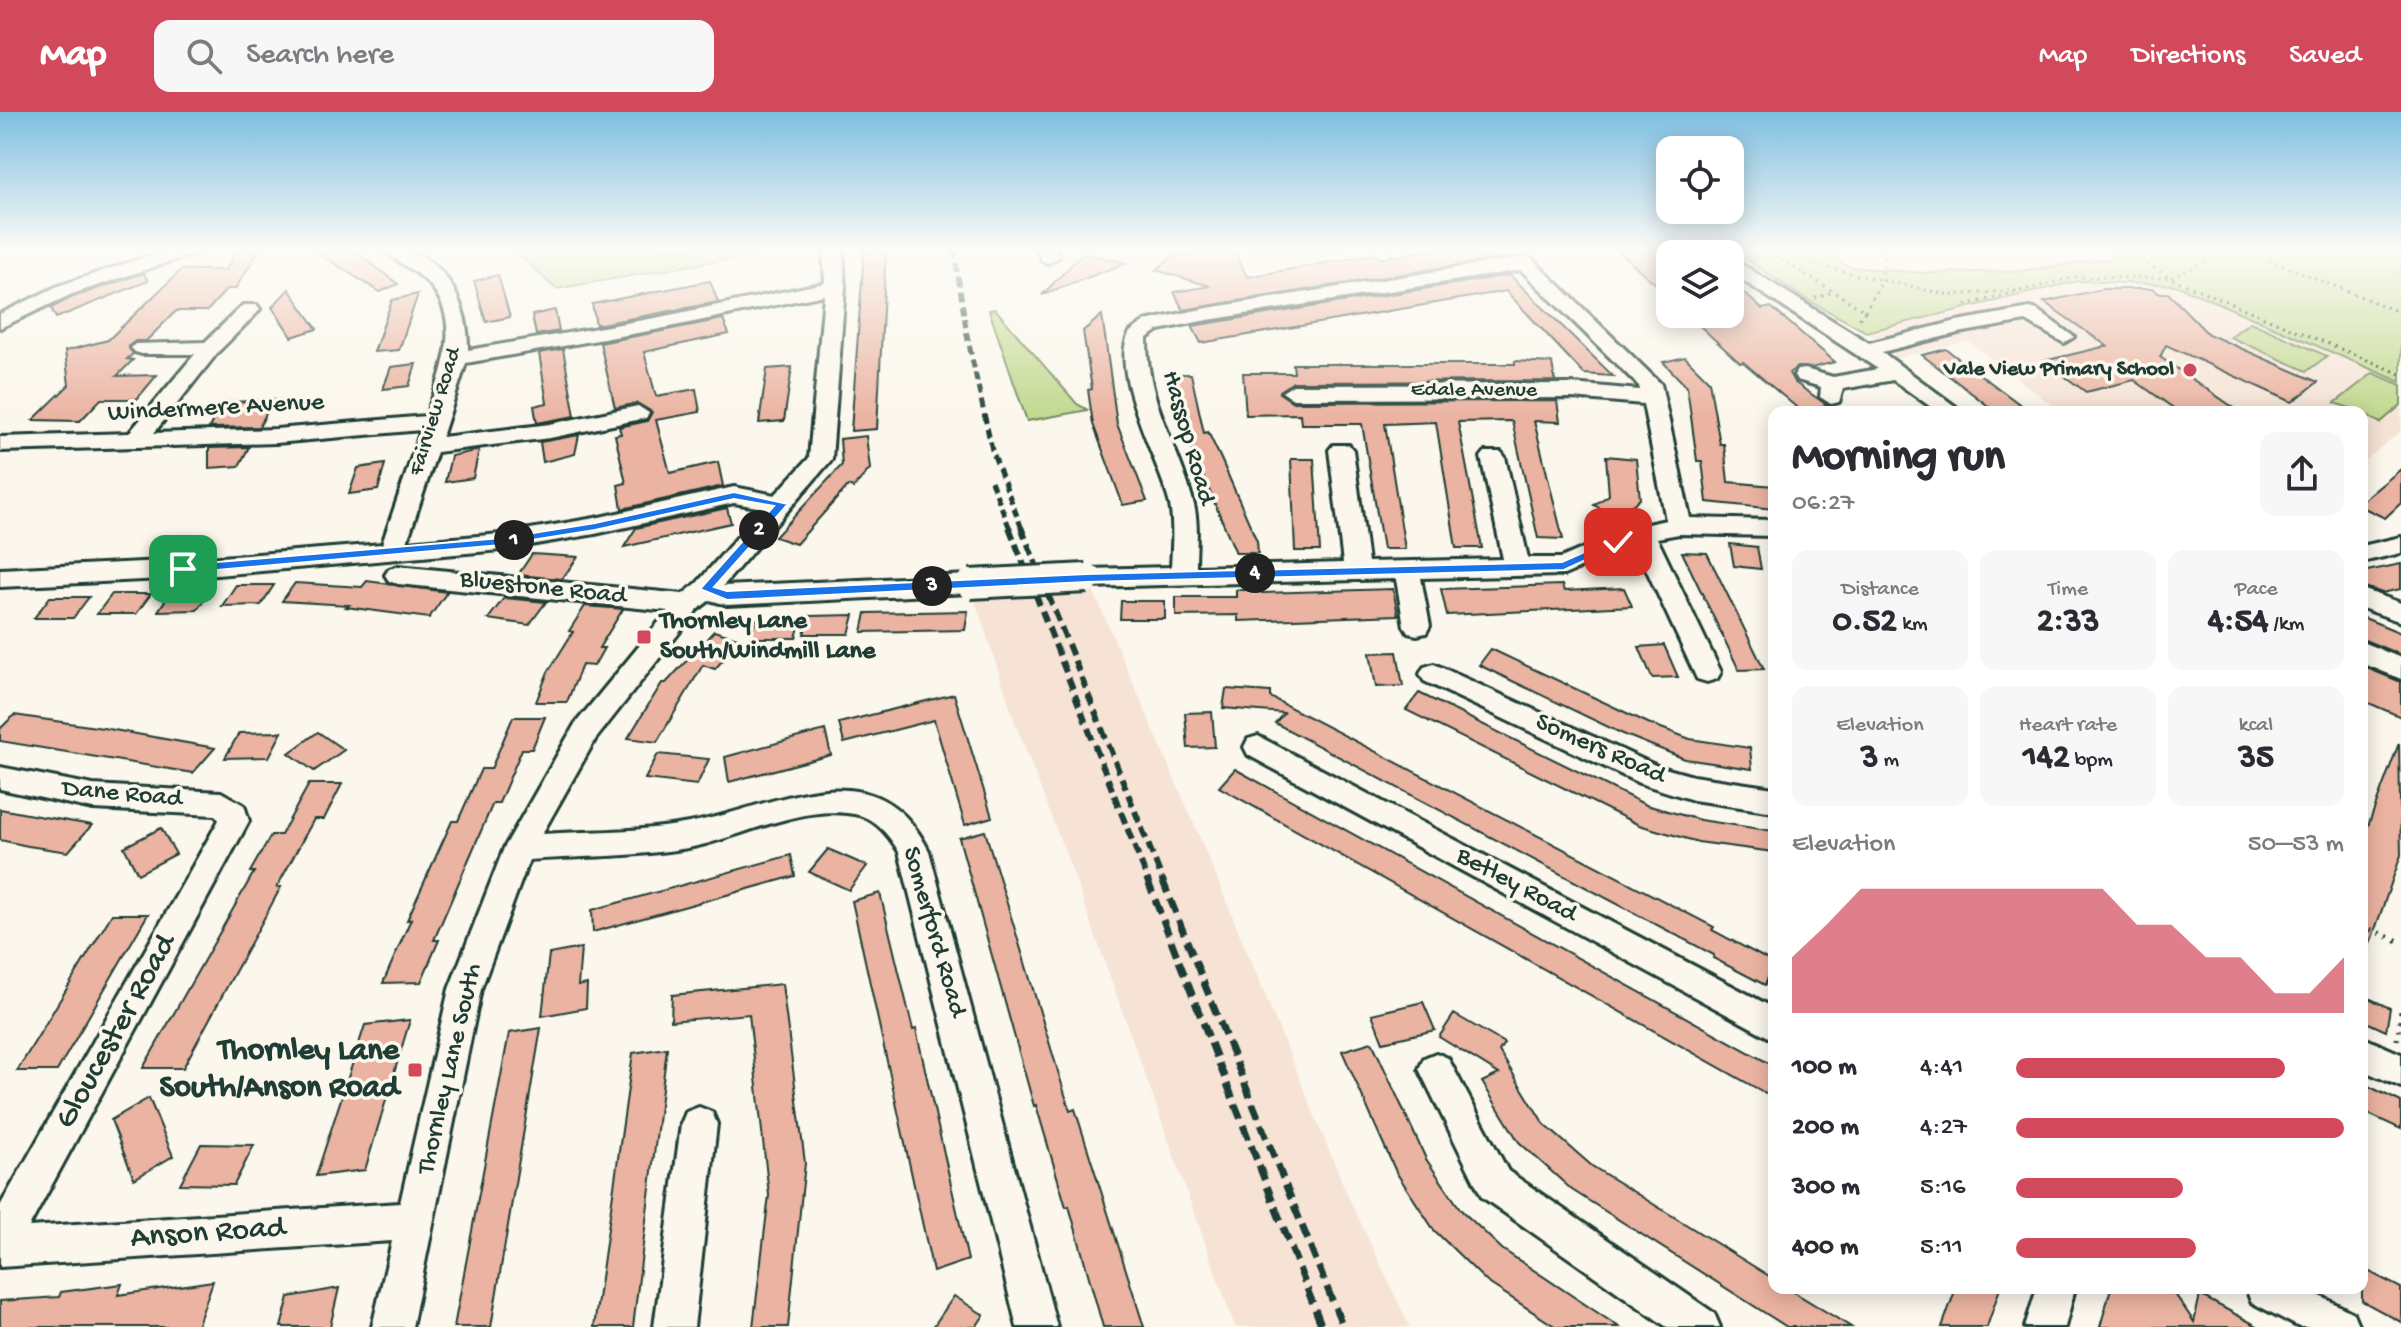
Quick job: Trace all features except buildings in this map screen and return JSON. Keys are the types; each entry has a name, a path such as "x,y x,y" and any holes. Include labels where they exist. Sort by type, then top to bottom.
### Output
{"street":[{"path":"0,322 33,306"},
{"name":"Fairview Road","path":"395,564 435,422 457,358 457,313 454,306"},
{"path":"457,358 744,306"},
{"name":"Thornley Lane South","path":"392,1327 465,989 519,848 585,732 697,596 820,459 833,306"},
{"name":"Hassop Road","path":"1184,575 1182,504 1148,424 1135,351 1137,336 1152,325 1268,306"},
{"name":"Hassop Road","path":"1569,306 1650,384 1654,398"},
{"path":"1798,306 1899,372 1944,406"},
{"path":"134,442 211,348 250,309"},
{"path":"1866,350 1957,327 2030,314 2064,337"},
{"path":"142,348 211,348"},
{"path":"1805,375 1831,390 1899,372"},
{"name":"Edale Avenue","path":"1293,392 1572,391 1654,398"},
{"path":"1654,398 1679,526"},
{"path":"428,446 550,431 638,413"},
{"name":"Windermere Avenue","path":"0,444 276,436 435,422"},
{"path":"1341,450 1357,572"},
{"path":"1493,457 1517,567"},
{"path":"0,578 183,569 395,564 595,526 734,495 782,504"},
{"name":"Bluestone Road","path":"395,564 697,596 727,596 1087,578 1564,566 1642,533 1679,526 1768,528"},
{"path":"1642,533 1707,672"},
{"path":"2368,553 2401,545"},
{"path":"1407,570 1417,626"},
{"path":"2368,600 2401,613"},
{"path":"2368,655 2401,669"},
{"name":"Somers Road","path":"1434,674 1649,775 1693,788 1768,799"},
{"name":"Betley Road","path":"1258,747 1768,1022"},
{"name":"Dane Road","path":"0,778 93,797 221,804 233,813 234,821"},
{"name":"Somerford Road","path":"519,848 686,836 829,801 855,801 881,811 902,827 914,851 1037,1327"},
{"name":"Gloucester Road","path":"0,1246 234,821"},
{"path":"2368,1056 2401,1071"},
{"path":"1436,1069 1495,1184 1693,1325"},
{"path":"674,1327 699,1124"},
{"name":"Anson Road","path":"0,1246 416,1221"},
{"path":"2045,1327 2054,1294"},
{"path":"2276,1294 2339,1327"}],"path":[{"path":"1856,306 1865,311"},
{"path":"1847,337 1868,306"},
{"path":"2237,306 2401,374"},
{"path":"2368,928 2401,942"}],"shaded area":[{"name":"Vale View Primary School","path":"1975,306 2224,306 2401,382 2401,431 2368,458 2368,406 2053,406 1968,341 1892,359 1889,357 1894,354 1866,332"},
{"path":"1092,588 1198,833 1348,1196 1410,1327 1235,1327 1073,873 1015,722 973,594"}],"green space":[{"path":"1818,306 1975,306 1866,332"},
{"path":"2224,306 2401,306 2401,382"},
{"path":"995,309 1077,404 1088,410 1027,421 989,310"},
{"path":"2250,322 2327,356 2307,371 2230,337"},
{"path":"2373,373 2401,385 2401,405 2380,423 2368,416 2368,406 2335,403"}],"railway":[{"path":"963,306 992,450 1022,529"},
{"path":"991,481 1010,529"},
{"path":"1009,527 1148,881"},
{"path":"1021,527 1163,881"},
{"path":"1147,879 1322,1327"},
{"path":"1162,879 1343,1327"}],"place":[{"name":"Vale View Primary School","path":"2190,370"},
{"name":"Thornley Lane South/Windmill Lane","path":"644,637"},
{"name":"Thornley Lane South/Anson Road","path":"415,1070"}],"route":[{"path":"183,569 501,542 595,526 734,495 782,504 706,589 727,596 1087,578 1564,566 1618,542"}]}
